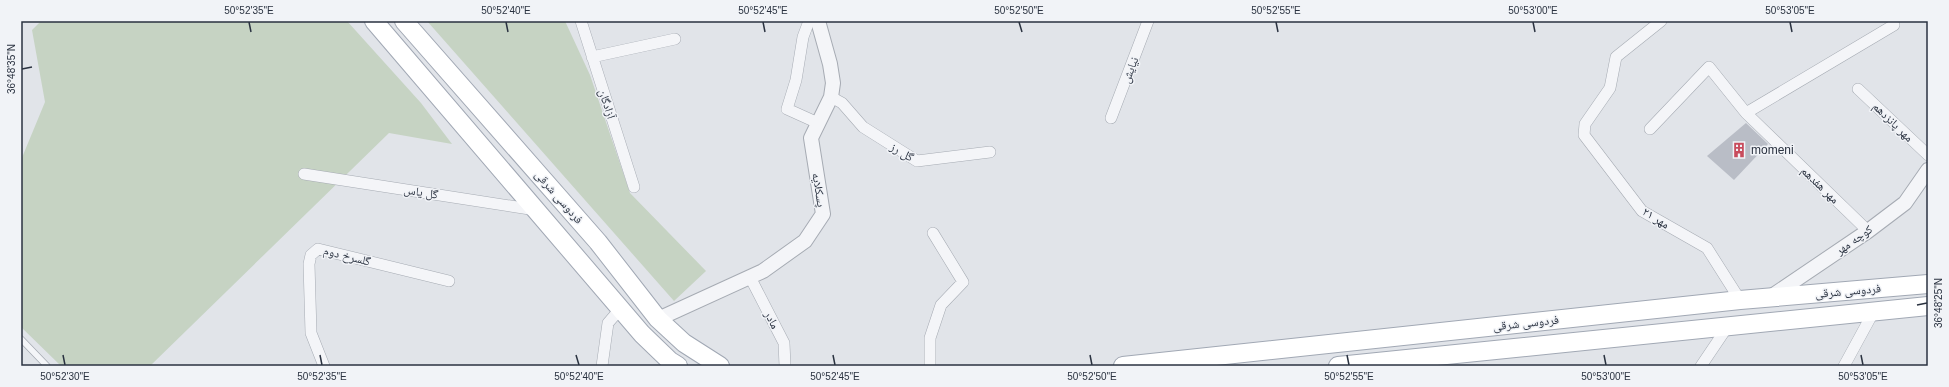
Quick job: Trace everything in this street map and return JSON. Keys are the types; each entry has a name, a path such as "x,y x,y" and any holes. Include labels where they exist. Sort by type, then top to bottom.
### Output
{"main road":[{"name":"فردوسی شرقی","path":"374,21 642,334 670,361 678,366"},
{"name":"فردوسی شرقی","path":"404,21 598,242 658,319 684,343 720,366"},
{"path":"406,58 424,44"},
{"name":"فردوسی شرقی","path":"1123,366 1740,300 1928,284"},
{"name":"فردوسی شرقی","path":"1338,366 1928,306"}],"street":[{"name":"آزادگان","path":"581,21 634,187"},
{"path":"809,21 803,37 796,80 787,109 818,123"},
{"name":"پسکلایه","path":"658,319 763,271 805,241 823,214 811,138 831,97 833,83 830,64 818,21"},
{"name":"نیایش","path":"1111,118 1148,21"},
{"name":"مهر ۲۱","path":"1662,21 1616,57 1610,88 1585,124 1584,135 1642,211 1707,248 1740,300"},
{"path":"1746,113 1894,25"},
{"path":"592,57 675,39"},
{"name":"مهر هفدهم","path":"1650,129 1709,67 1746,113 1868,231"},
{"name":"مهر پانزدهم","path":"1858,89 1928,156"},
{"name":"گل رز","path":"831,97 842,102 863,127 917,161 990,152"},
{"name":"کوچه مهر","path":"1769,298 1868,231 1905,203 1928,170"},
{"name":"گل یاس","path":"304,174 537,210"},
{"path":"930,366 930,338 941,305 963,282 933,233"},
{"name":"گلسرخ دوم","path":"324,366 311,333 310,264 311,255 318,249 449,281"},
{"name":"مادر","path":"750,278 784,343 785,366"},
{"path":"602,366 608,323 621,308"},
{"path":"1844,366 1874,311"},
{"path":"1701,366 1728,326"}],"lane":[{"path":"21,340 47,366"}],"green space":[{"path":"41,21 347,21 421,103 452,144 389,133 150,366 61,366 21,327 21,160 45,102 32,30"},
{"path":"427,21 565,21 590,75 630,193 706,271 674,301"}],"building":[{"name":"momeni","path":"1746,123 1768,144 1734,180 1707,156"}],"place":[{"name":"momeni","path":"1739,150"}]}
